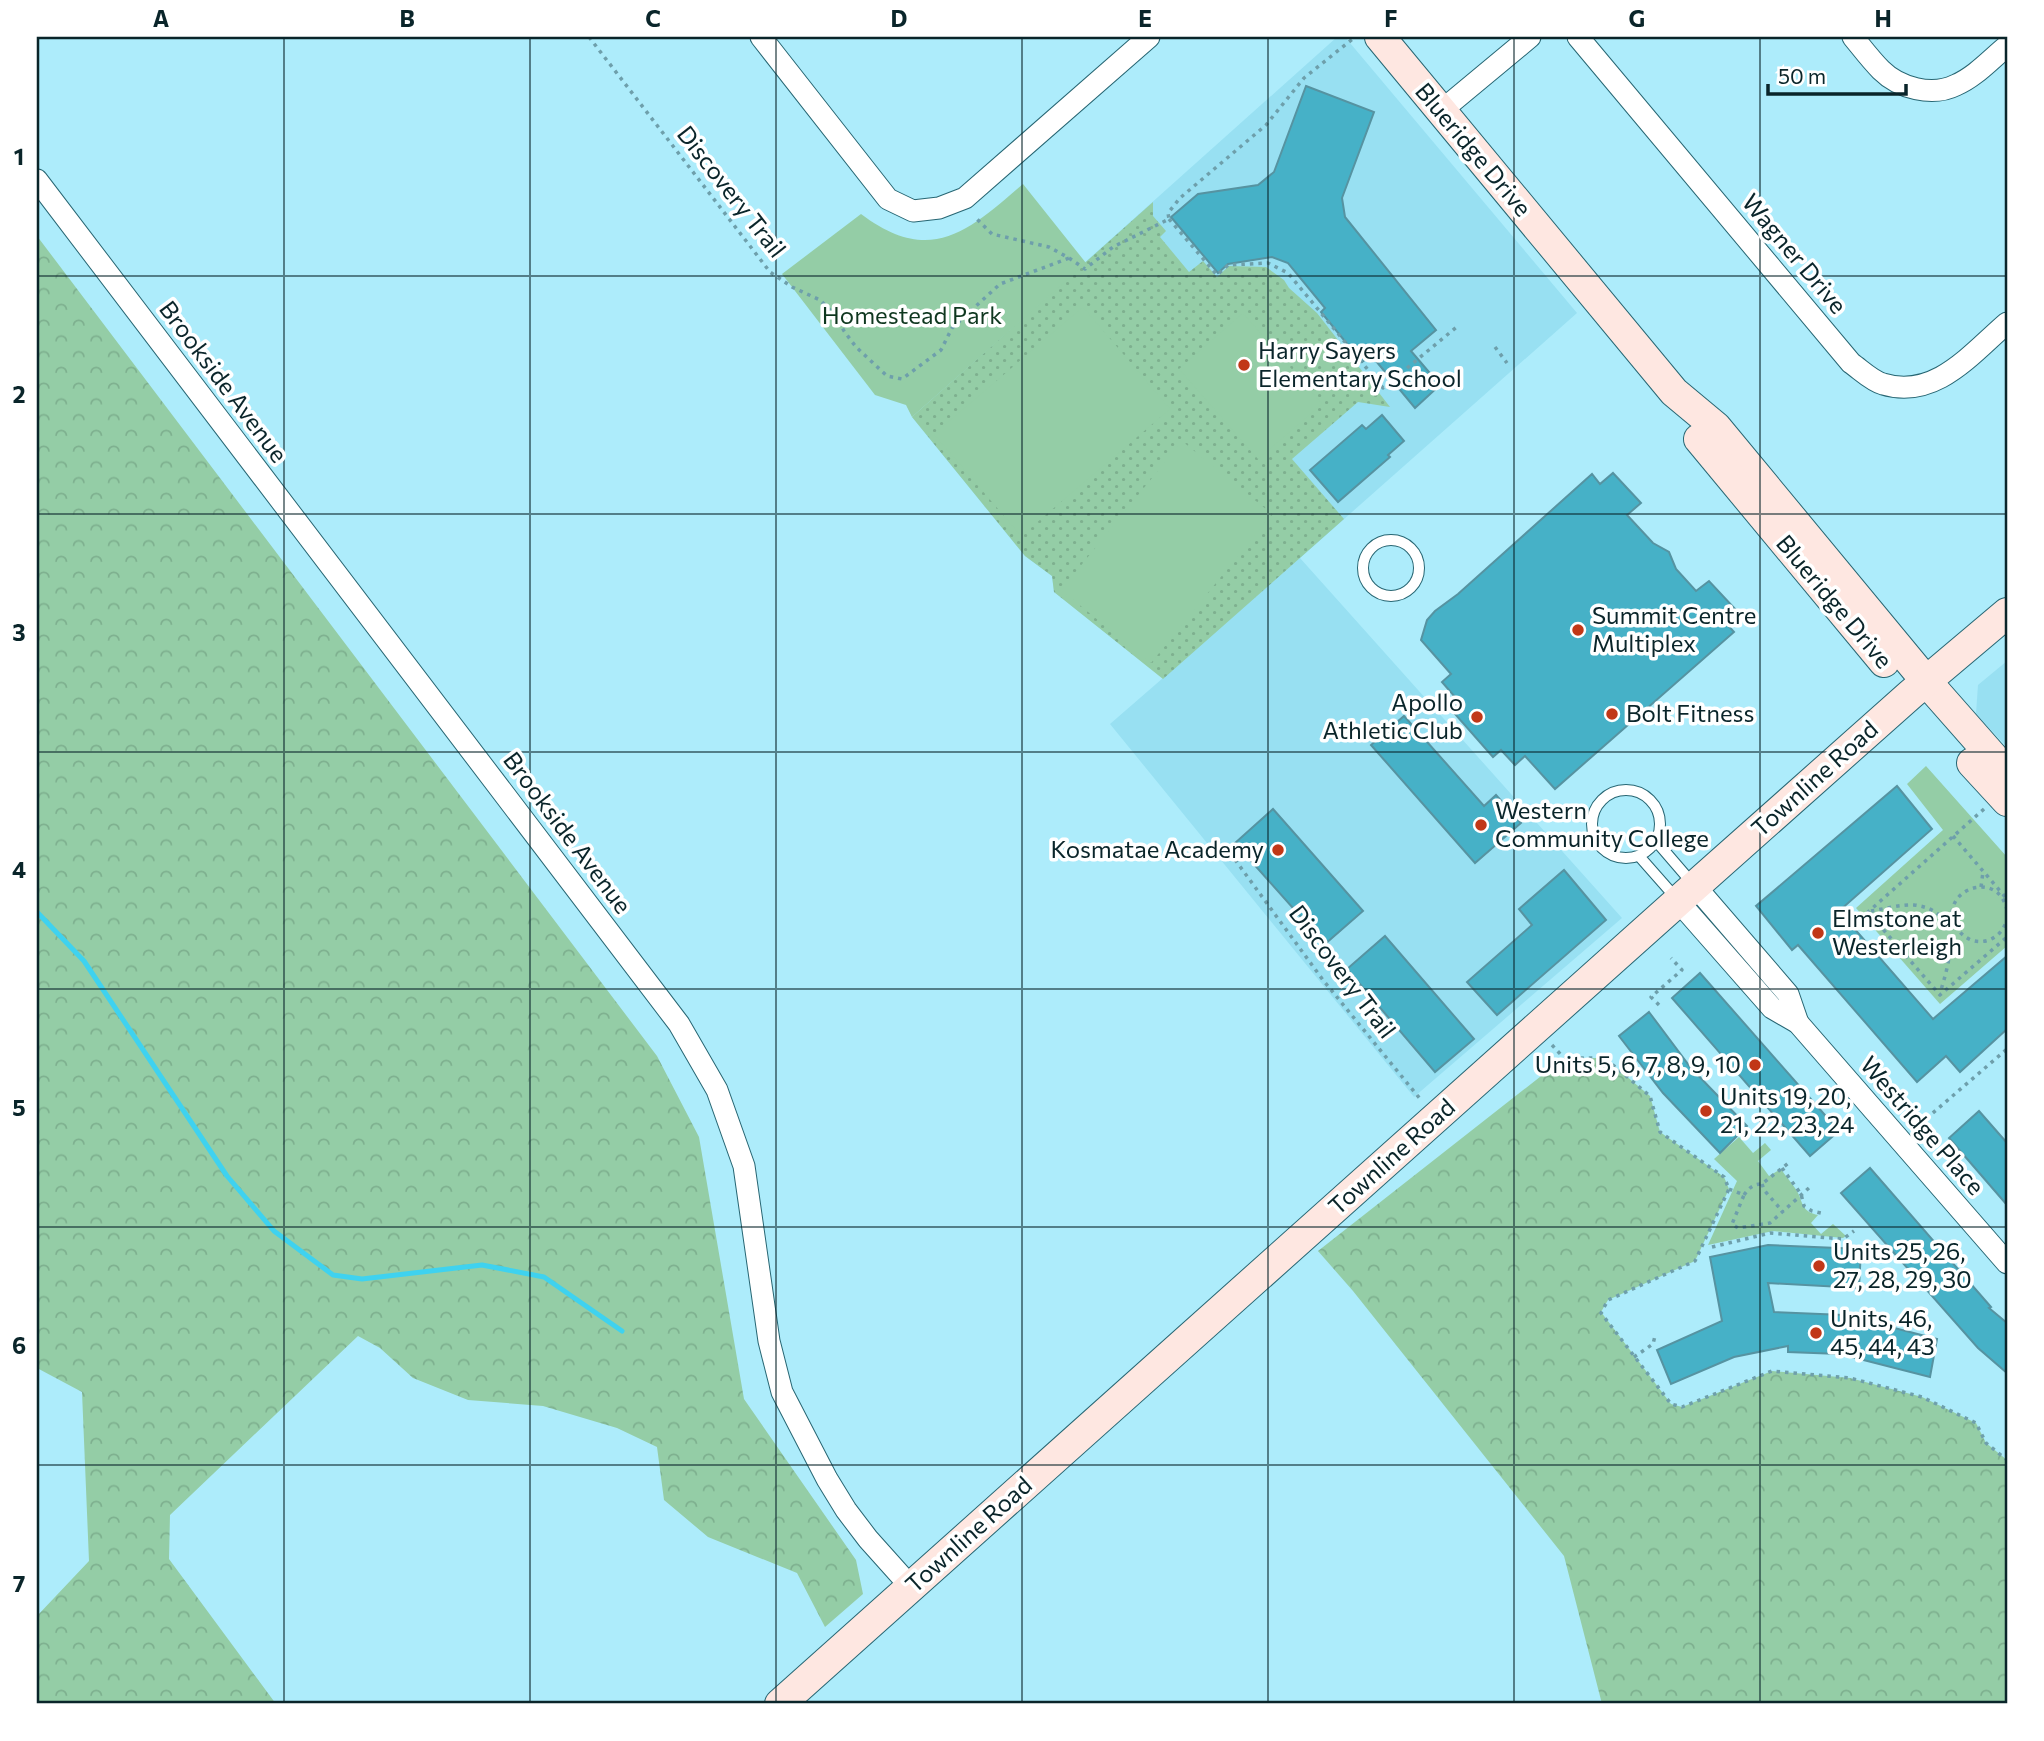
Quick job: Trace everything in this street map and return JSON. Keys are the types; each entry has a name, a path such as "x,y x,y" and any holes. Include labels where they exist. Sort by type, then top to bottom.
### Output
{"street":[{"path":"761,37 888,199 913,211 939,208 960,200 1149,37"},
{"name":"Blueridge Drive","path":"1380,37 1674,392 1700,440 1918,688 2007,772"},
{"path":"1441,111 1530,37"},
{"name":"Wagner Drive","path":"1578,37 1851,363 1880,384 1910,389 1940,380 2007,323"},
{"path":"1853,37 1881,71 1896,82 1913,89 1932,90 1954,86 1978,71 2007,46"},
{"name":"Brookside Avenue","path":"37,180 679,1024 717,1090 744,1166 769,1341 782,1392 846,1510 911,1587"},
{"name":"Townline Road","path":"779,1704 1687,893 1918,688 2007,613"},
{"name":"Blueridge Drive","path":"1918,688 1998,804"},
{"name":"Westridge Place","path":"1687,893 1788,994 1798,1023 2007,1263"}],"lane":[{"path":"1387,540 1405,544 1417,558 1418,577 1406,592 1388,596 1379,594 1366,582 1363,564 1366,555 1379,543 1387,540"},
{"path":"1620,791 1642,794 1657,809 1659,831 1656,841 1639,856 1616,857 1606,852 1593,833 1595,810 1610,794 1620,791"},
{"path":"1656,841 1687,893"},
{"path":"1639,856 1687,893"}],"path":[{"name":"Discovery Trail","path":"589,37 770,272 792,287 820,300 837,317 856,347 887,376 902,379 915,372 941,350 952,328 1000,284 1069,258"},
{"path":"1354,37 1304,78 1266,125 1180,198 1168,213 1169,219 1217,275 1228,265 1268,263 1288,273 1383,388 1460,326"},
{"path":"960,200 992,234 1049,247 1085,269 1113,247 1169,219"},
{"path":"1495,347 1507,363"},
{"path":"1868,912 1953,836 1998,804"},
{"path":"1953,836 2007,903 2007,910"},
{"name":"Discovery Trail","path":"1225,846 1323,980 1436,1117"},
{"path":"1981,887 1983,871"},
{"path":"2007,903 1994,890 1981,887 1968,889 1955,902 1953,910 1955,924 1962,935 1970,940 1988,941 2003,930 2007,917"},
{"path":"1868,912 1912,904 1933,910 1947,925 1951,951 1940,995"},
{"path":"1868,912 1940,995"},
{"path":"1947,925 1955,924"},
{"path":"1940,995 2007,937"},
{"path":"1659,1005 1651,997 1682,970 1671,958"},
{"path":"1537,1028 1564,1058 1606,1060 1650,1096 1660,1132 1724,1177 1729,1189 1744,1195"},
{"path":"1920,1124 2007,1049"},
{"path":"1791,1161 1762,1184 1750,1187 1744,1195 1733,1227 1770,1223 1811,1187"},
{"path":"1782,1168 1801,1194 1804,1206 1821,1213"},
{"path":"1762,1184 1783,1212"},
{"path":"1729,1189 1695,1261 1608,1300 1601,1312 1671,1404 1682,1407 1772,1371 1850,1378 1922,1397 1976,1423 1986,1443 2007,1460"},
{"path":"1712,1247 1770,1233 1843,1239 1854,1231"},
{"path":"1634,1357 1654,1344 1656,1336"}],"shaded area":[{"name":"Harry Sayers Elementary School","path":"1337,37 1345,37 1577,313 1300,558 1622,918 1414,1097 1110,724 1163,678 1054,592 1052,576 1025,556 912,417"},
{"path":"2007,661 2007,747 1976,714 1978,685"}],"green space":[{"name":"Homestead Park","path":"1023,184 1086,263 912,417 906,405 875,395 782,274 861,214 886,230 908,238 928,240 947,237 984,216"},
{"path":"1153,202 1153,216 1166,231 1160,237 1189,272 1203,261 1217,277 1229,266 1266,267 1284,280 1289,288 1317,313 1390,407 1358,402 1292,459 1344,519 1163,679 1054,592 1052,576 1025,556 912,417"},
{"path":"37,236 657,1056 699,1137 744,1399 856,1560 863,1594 825,1627 797,1573 708,1537 664,1500 657,1447 617,1428 543,1406 468,1400 413,1378 380,1348 358,1336 170,1515 169,1559 276,1704 37,1704 37,1616 89,1561 82,1392 37,1368"},
{"path":"1083,307 1170,409 1021,536 934,434"},
{"path":"1243,313 1322,404 1258,459 1179,369"},
{"path":"1182,441 1272,514 1151,663 1061,590"},
{"path":"1926,766 2007,857 2007,946 1940,1004 1856,908 1943,830 1907,784"},
{"path":"1564,1058 1607,1060 1650,1096 1660,1132 1724,1177 1729,1189 1695,1261 1608,1300 1601,1312 1671,1404 1682,1407 1772,1371 1850,1378 1922,1397 1976,1423 1986,1443 2007,1460 2007,1704 1602,1704 1564,1556 1353,1291 1318,1251"},
{"path":"1739,1137 1753,1153 1765,1143 1771,1150 1758,1161 1769,1176 1781,1169 1805,1208 1818,1215 1811,1223 1821,1234 1833,1224 1846,1236 1843,1238 1773,1231 1708,1245 1737,1181 1714,1159"}],"building":[{"name":"Harry Sayers Elementary School","path":"1306,86 1374,112 1342,198 1345,217 1436,330 1411,351 1440,385 1415,408 1371,355 1362,362 1321,312 1325,308 1288,263 1272,257 1228,264 1218,273 1171,217 1198,194 1258,185 1274,172"},
{"path":"1382,415 1404,441 1388,455 1390,457 1338,502 1310,470 1362,425 1366,429"},
{"name":"Summit Centre Multiplex","path":"1613,473 1641,503 1627,515 1653,543 1669,552 1676,569 1696,591 1709,581 1736,610 1724,621 1734,632 1555,789 1525,756 1515,765 1501,750 1493,757 1447,705 1456,698 1442,682 1451,674 1421,640 1427,620 1435,611 1458,594 1592,474 1600,484"},
{"path":"1404,716 1484,806 1496,795 1521,823 1475,863 1371,745"},
{"name":"Elmstone at Westerleigh","path":"1897,786 1932,829 1839,911 1933,1019 2007,956 2007,1029 1960,1072 1946,1056 1917,1082 1798,945 1792,950 1756,906"},
{"path":"1273,809 1363,911 1325,944 1235,843"},
{"path":"1564,870 1606,920 1497,1015 1467,982 1532,925 1519,909"},
{"path":"1385,936 1474,1039 1435,1072 1347,969"},
{"path":"1700,973 1839,1131 1810,1156 1672,998"},
{"path":"1649,1012 1691,1068 1747,1126 1720,1153 1663,1093 1619,1036"},
{"path":"1979,1111 2007,1143 2007,1205 1949,1138"},
{"path":"1870,1168 1991,1307 1989,1308 2007,1323 2007,1373 1978,1348 1841,1193"},
{"path":"1768,1245 1861,1249 1859,1288 1768,1283 1774,1312 1844,1315 1937,1339 1930,1377 1840,1354 1788,1352 1788,1346 1734,1357 1671,1384 1657,1350 1722,1321 1710,1257"}],"waterway":[{"path":"37,912 84,961 227,1176 274,1231 333,1275 362,1279 482,1265 544,1277 622,1331"}],"place":[{"name":"Harry Sayers Elementary School","path":"1244,365"},
{"name":"Summit Centre Multiplex","path":"1578,630"},
{"name":"Bolt Fitness","path":"1612,714"},
{"name":"Apollo Athletic Club","path":"1477,717"},
{"name":"Western Community College","path":"1481,825"},
{"name":"Kosmatae Academy","path":"1278,850"},
{"name":"Elmstone at Westerleigh","path":"1818,933"},
{"name":"Units 5, 6, 7, 8, 9, 10","path":"1755,1065"},
{"name":"Units 19, 20, 21, 22, 23, 24","path":"1706,1111"},
{"name":"Units 25, 26, 27, 28, 29, 30","path":"1819,1266"},
{"name":"Units, 46, 45, 44, 43","path":"1816,1333"}]}
